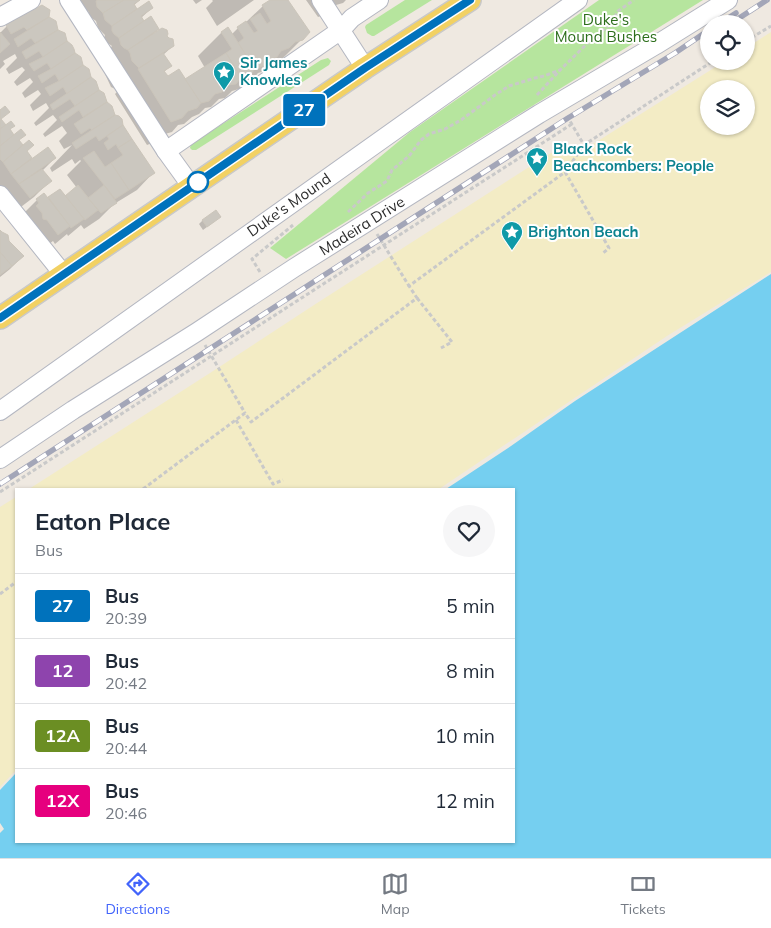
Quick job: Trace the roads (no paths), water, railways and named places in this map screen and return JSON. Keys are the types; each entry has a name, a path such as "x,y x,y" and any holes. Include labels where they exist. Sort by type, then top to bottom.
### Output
{"main road":[{"path":"0,318 365,68 470,0"}],"street":[{"path":"0,16 31,0"},
{"path":"69,0 166,151 192,186"},
{"path":"321,0 365,68"},
{"path":"166,151 341,30 352,18 379,0"},
{"name":"Duke's Mound","path":"0,411 578,0"},
{"name":"Madeira Drive","path":"0,459 294,268 539,114 728,0"},
{"path":"0,195 64,275"}],"water":[{"path":"771,274 771,858 0,858 0,833 4,829 0,823 0,790 15,774 15,843 515,843 515,488 448,488 575,401"}],"railway":[{"path":"744,15 767,0"},
{"path":"0,484 568,118 700,36"}],"place":[{"name":"Sir James Knowles","path":"224,91"},
{"name":"Black Rock Beachcombers: People","path":"537,177"},
{"name":"Brighton Beach","path":"512,251"}],"park label":[{"name":"Duke's Mound Bushes","path":"606,28"}]}
